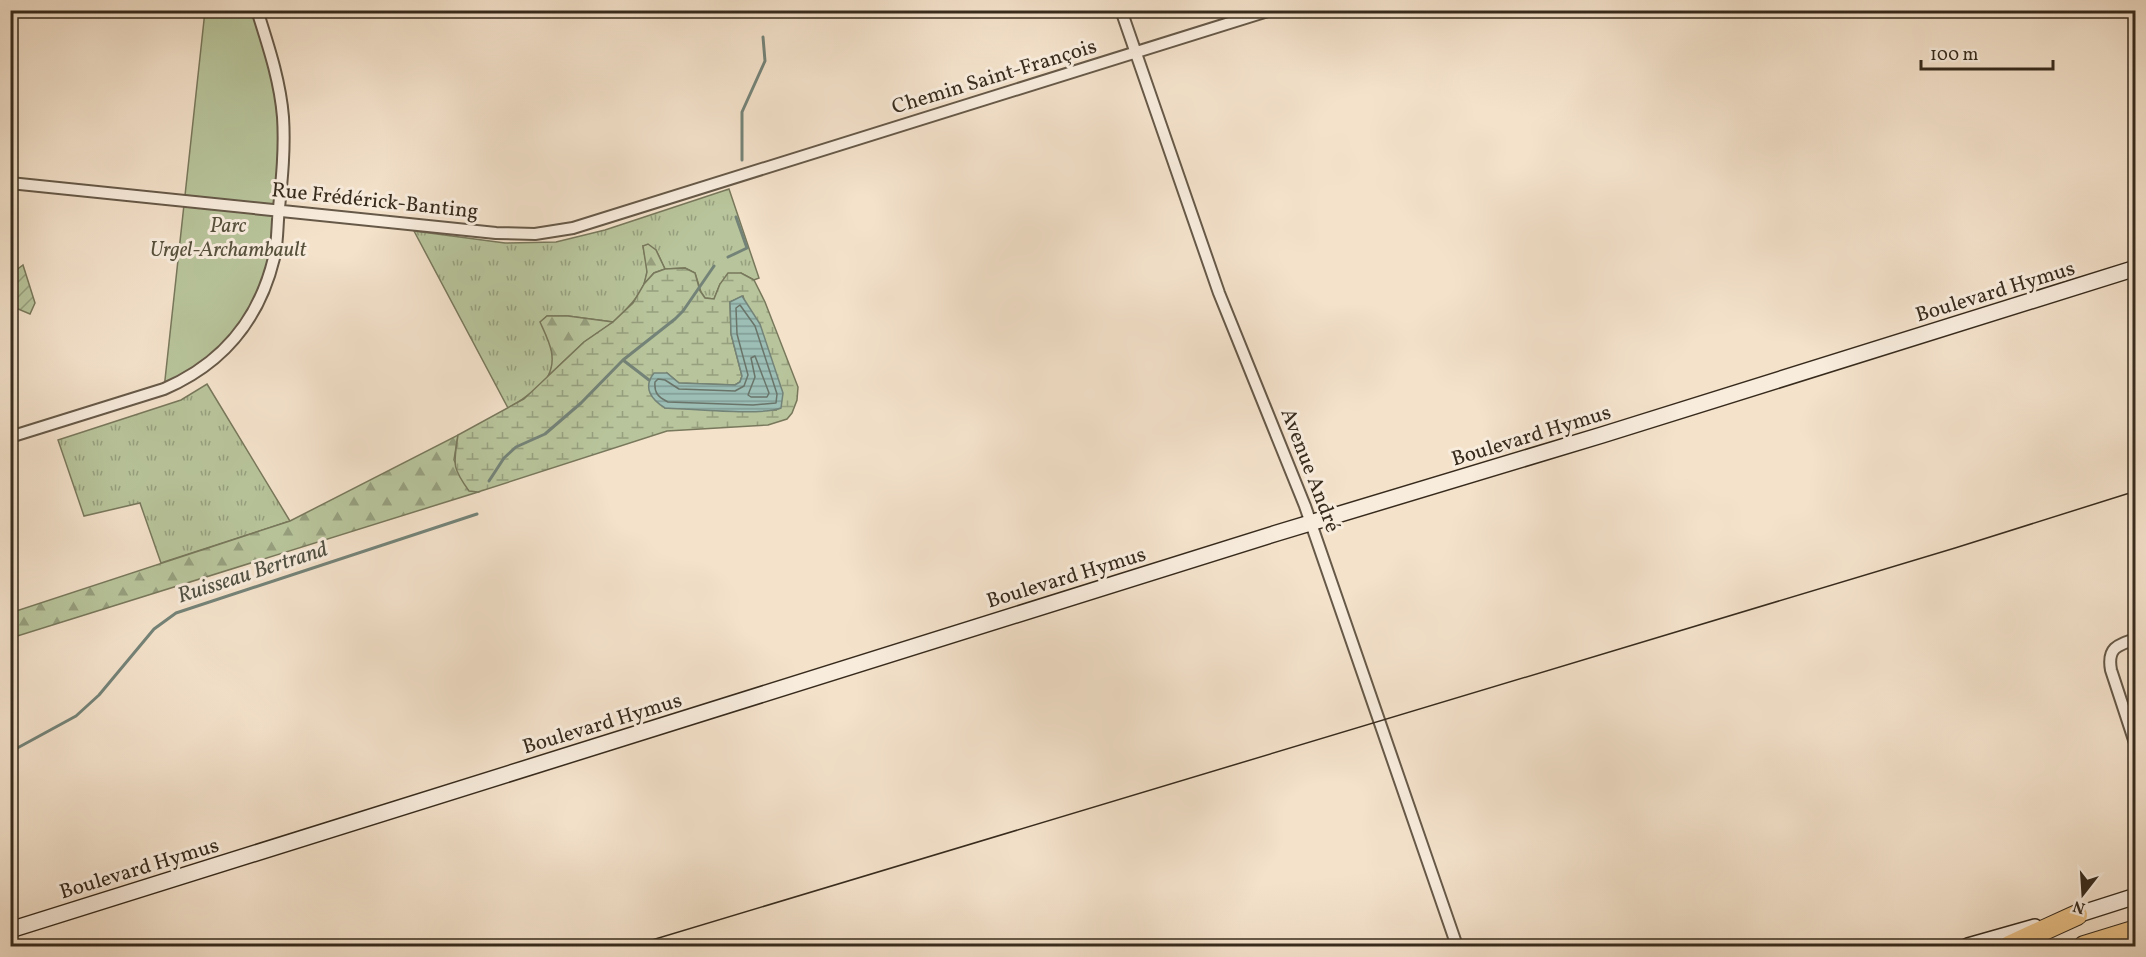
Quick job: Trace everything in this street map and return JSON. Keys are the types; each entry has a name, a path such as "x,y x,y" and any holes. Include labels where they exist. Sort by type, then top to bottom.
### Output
{"highway":[{"path":"2009,946 2077,915"},
{"path":"2084,946 2136,930"}],"street":[{"path":"10,437 164,389 202,369 232,342 251,317 264,291 274,256 284,155 283,117 273,60 257,10"},
{"name":"Avenue André","path":"1121,10 1219,293 1311,523 1457,946"},
{"name":"Chemin Saint-François","path":"728,179 1270,10"},
{"name":"Rue Frédérick-Banting","path":"10,183 496,233 535,234 573,228 728,179"},
{"name":"Boulevard Hymus","path":"10,930 1311,523 1602,435 2136,268"},
{"path":"2136,639 2117,646 2110,658 2136,746"},
{"path":"1968,946 2136,896"}],"green space":[{"name":"Parc Urgel-Archambault","path":"205,11 257,11 281,108 274,256 264,291 233,342 164,389"},
{"path":"729,189 759,278 754,280 741,273 720,284 714,299 705,298 695,273 685,268 665,269 656,250 643,246 647,270 644,285 635,299 613,322 568,316 547,316 541,322 552,350 553,367 540,385 508,408 414,231 505,243 556,242 605,230"},
{"path":"648,244 656,250 665,269 654,273 644,284 647,272 643,246"},
{"path":"23,265 35,303 30,314 11,306 11,274"},
{"path":"685,268 695,273 700,291 705,298 714,299 720,284 728,273 741,273 754,280 765,302 798,387 797,400 787,419 768,425 667,431 478,492 469,491 459,476 455,464 458,435 524,399 584,342 613,322 633,303 644,284 654,273 665,269","holes":["743,296 776,410 665,408 667,373 679,383 735,385 740,382 742,376 731,334 730,302"]},
{"path":"547,316 568,316 613,322 584,342 548,376 552,355 540,322"},
{"path":"207,384 290,521 161,563 140,503 84,516 58,440 181,400"},
{"path":"458,435 454,460 469,490 478,492 11,638 10,613 290,521"}],"water":[{"path":"742,296 760,324 783,393 781,408 759,412 665,408 660,405 649,389 650,378 654,373 667,373 679,383 735,385 740,382 742,376 731,334 730,302"}],"waterway":[{"name":"Ruisseau Bertrand","path":"742,160 742,112 765,61 763,37"},
{"name":"Ruisseau Bertrand","path":"728,257 747,248 736,217"},
{"name":"Ruisseau Bertrand","path":"489,481 504,458 516,447 545,434 581,403 623,360 675,319 714,266"},
{"path":"623,360 649,380"},
{"name":"Ruisseau Bertrand","path":"10,752 76,716 99,695 154,629 176,613 477,514"}],"tram line":[{"path":"632,946 1955,548 2136,491"}]}
